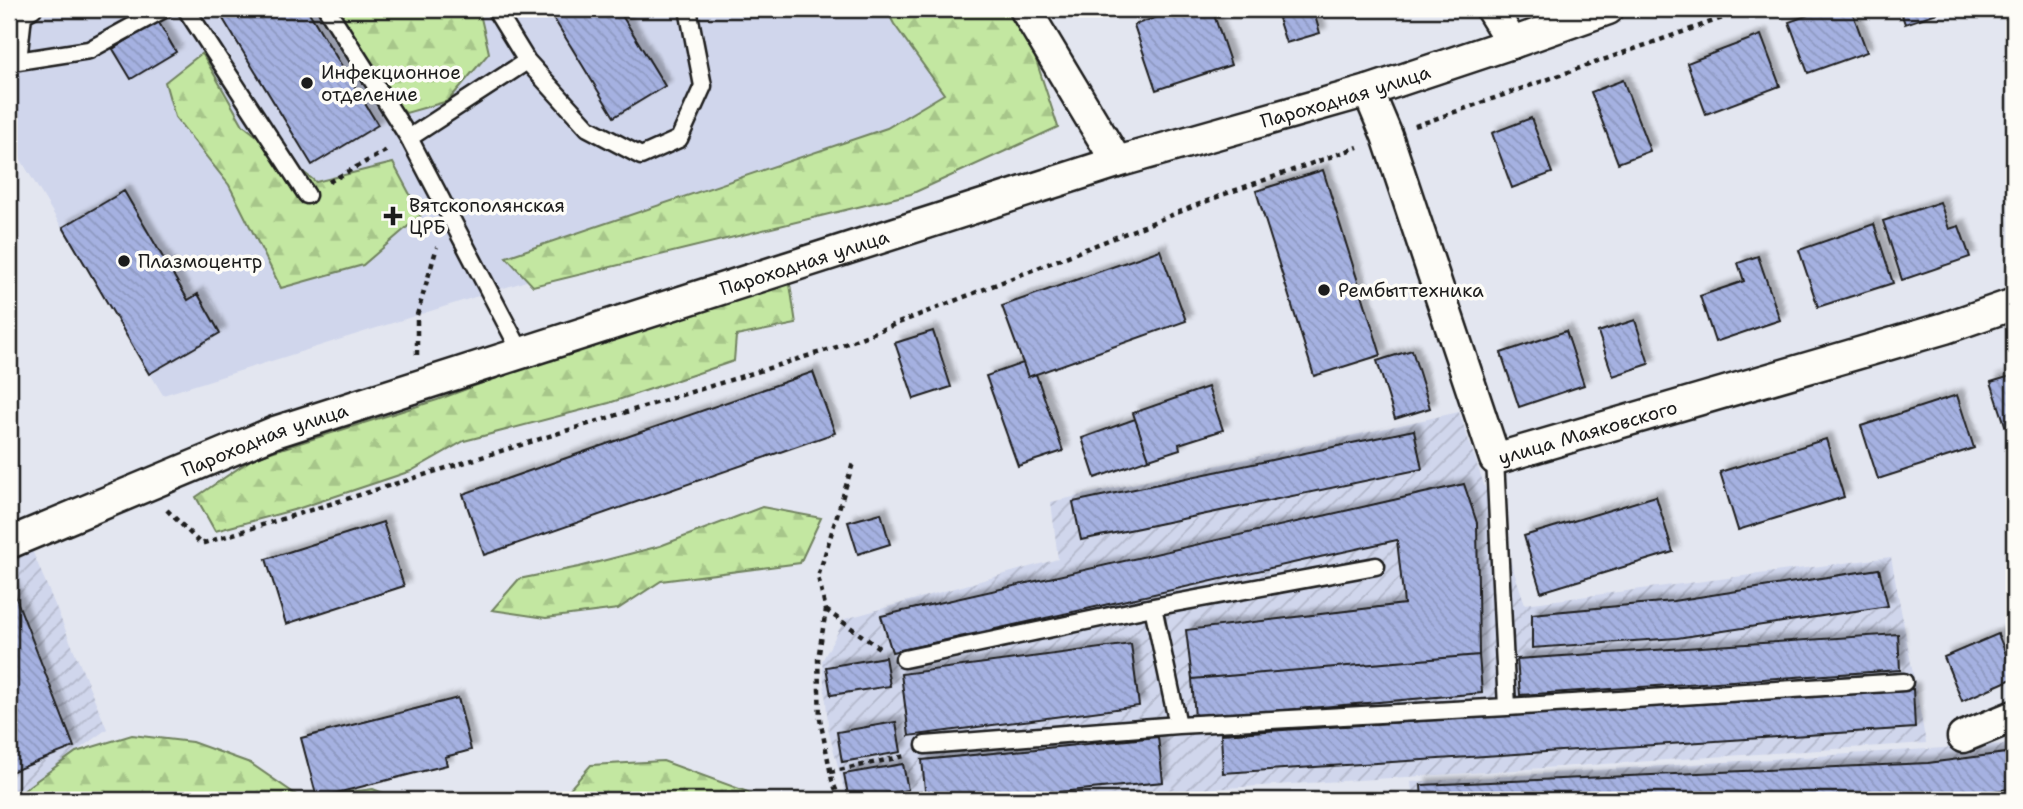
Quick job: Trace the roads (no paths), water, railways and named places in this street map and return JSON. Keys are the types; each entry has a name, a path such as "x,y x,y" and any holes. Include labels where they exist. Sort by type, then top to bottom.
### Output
{"street":[{"path":"1025,9 1117,162"},
{"path":"1492,9 1512,43"},
{"name":"Пароходная улица","path":"9,542 275,432 1117,162 1368,91 1608,9"},
{"name":"улица Маяковского","path":"1368,91 1387,136 1495,459 1945,328 2014,304"},
{"path":"1963,737 2014,716"}],"lane":[{"path":"33,9 23,15 13,59 89,50 164,9"},
{"path":"186,9 307,195"},
{"path":"327,9 409,138 521,352"},
{"path":"495,9 527,61 588,128 641,156 679,139 703,86 688,9"},
{"path":"409,138 527,61"},
{"path":"1495,459 1507,707"},
{"path":"904,659 1153,607 1376,566"},
{"path":"1153,607 1178,725"},
{"path":"925,746 1178,725 1904,682"}],"place":[{"name":"Инфекционное отделение","path":"307,83"},
{"name":"Вятскополянская ЦРБ","path":"393,216"},
{"name":"Плазмоцентр","path":"124,261"},
{"name":"Рембыттехника","path":"1324,290"}]}
